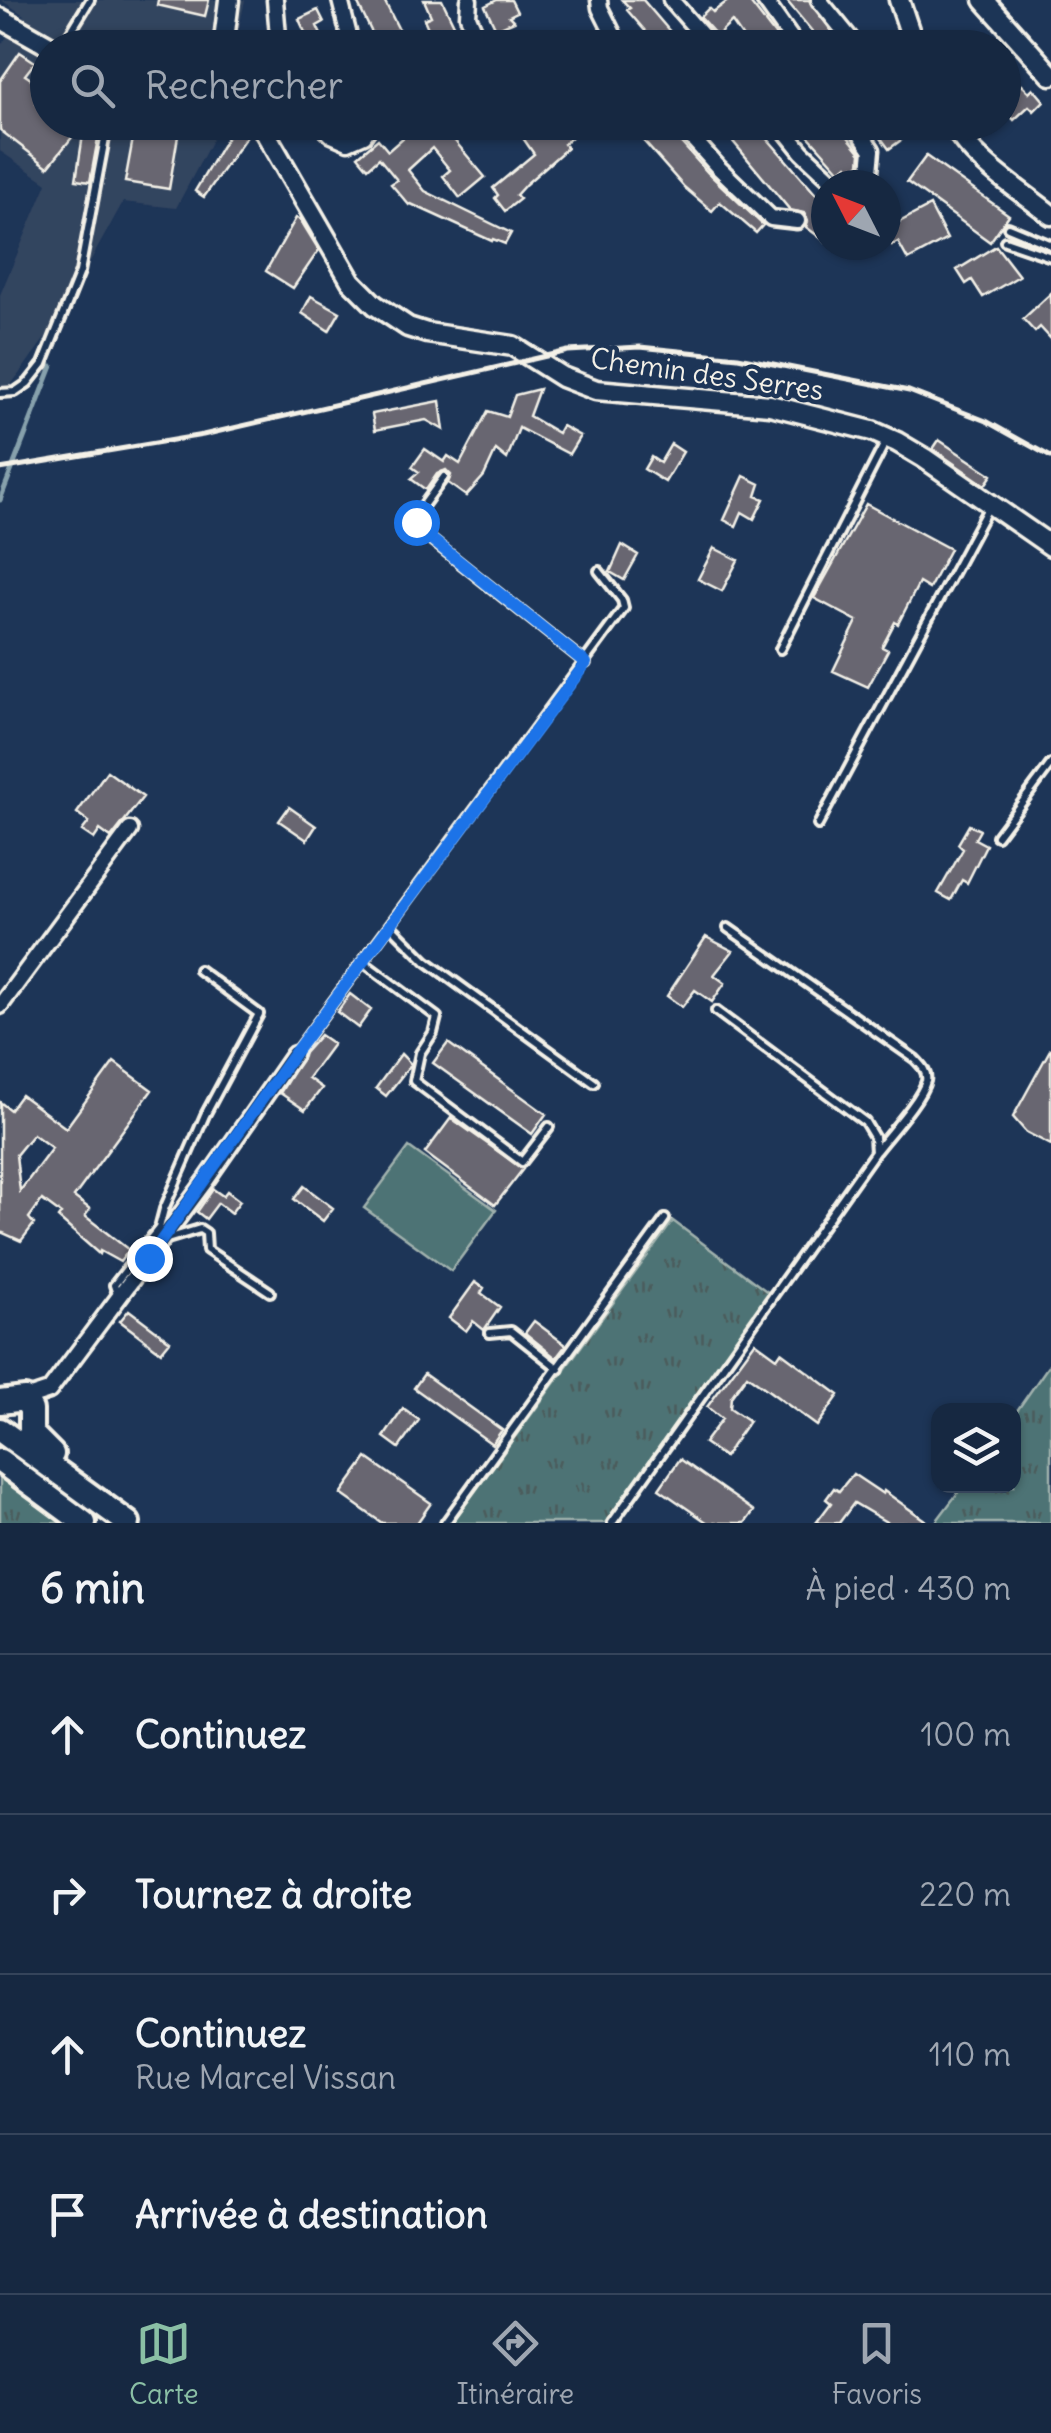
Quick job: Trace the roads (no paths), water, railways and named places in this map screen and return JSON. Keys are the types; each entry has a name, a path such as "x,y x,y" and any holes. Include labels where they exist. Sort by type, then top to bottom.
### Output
{"main road":[{"path":"0,1402 25,1400 31,1410 31,1434 66,1465 83,1490"},
{"path":"0,1430 128,1523"},
{"path":"0,1462 84,1523"}],"street":[{"path":"225,30 229,0"},
{"path":"275,0 278,30"},
{"path":"340,0 348,30"},
{"path":"468,0 468,16 474,30"},
{"path":"599,0 611,30"},
{"path":"671,0 697,30"},
{"path":"764,0 785,30"},
{"path":"819,0 843,30"},
{"path":"899,0 909,30"},
{"path":"984,0 1011,30"},
{"path":"0,18 30,35"},
{"path":"1021,41 1051,75"},
{"name":"Chemin des Serres","path":"269,140 351,281 374,305 408,327 513,346 562,378 596,390 783,407 888,438 992,503 1051,546"},
{"path":"694,140 771,218 797,221"},
{"path":"793,140 819,170"},
{"path":"865,140 872,150 870,170"},
{"path":"961,140 1051,215"},
{"path":"0,1006 130,830"},
{"path":"25,1400 49,1391 294,1054"}],"lane":[{"path":"72,30 90,0"},
{"path":"0,393 15,392 43,364 80,272 105,140"},
{"path":"1008,228 1051,245"},
{"path":"1005,242 1051,257"},
{"path":"780,649 888,438"},
{"path":"444,478 417,514 420,530 586,663"},
{"path":"818,825 974,529 992,503"},
{"path":"294,1054 624,608 599,571"},
{"path":"997,836 1051,764"},
{"path":"390,925 426,961 594,1083"},
{"path":"612,1523 926,1080 924,1068 916,1059 728,928"},
{"path":"362,962 437,1017 433,1033 420,1053 414,1081 522,1162 549,1126"},
{"path":"119,1298 114,1285 159,1228 205,1115 259,1014 199,970"},
{"path":"716,1011 865,1122 874,1137 875,1152"},
{"path":"444,1523 665,1219"},
{"path":"161,1241 200,1229 206,1233 207,1250 270,1292"},
{"path":"490,1334 511,1330 558,1369"}],"waterway":[{"path":"0,500 52,366"}],"railway":[{"path":"0,469 203,435 568,351 640,347 738,357 909,391 986,421 1051,457"}]}
